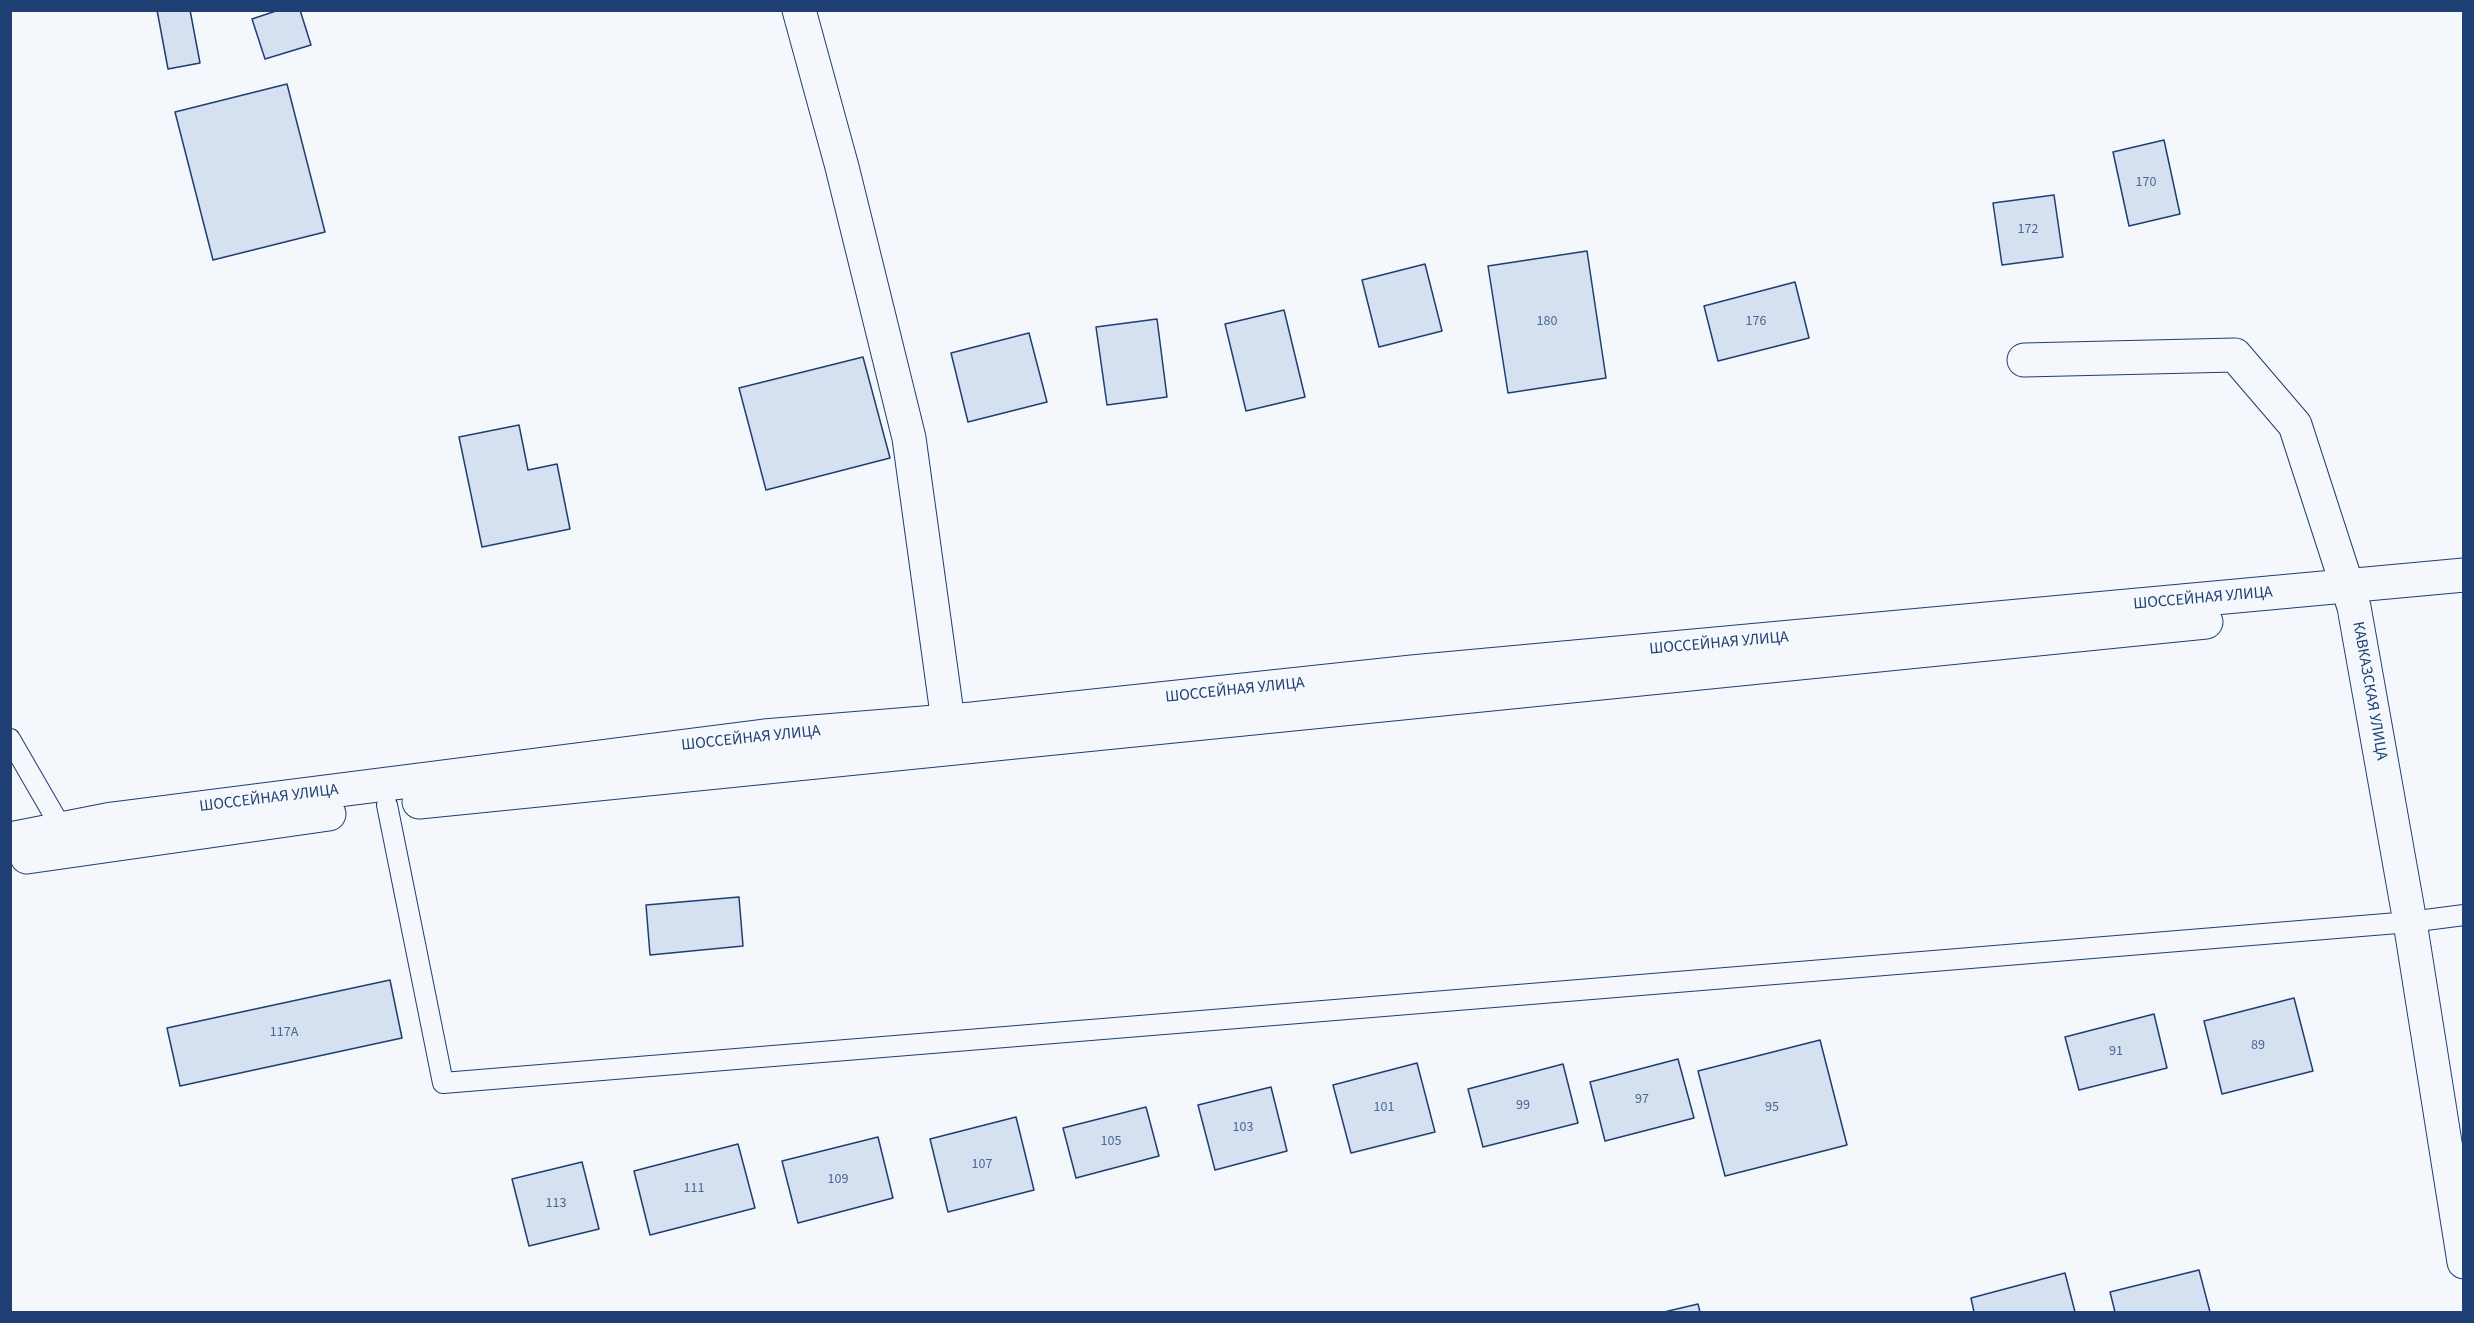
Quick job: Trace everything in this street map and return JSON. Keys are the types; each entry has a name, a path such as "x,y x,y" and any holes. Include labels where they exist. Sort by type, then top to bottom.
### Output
{"main road":[{"path":"799,10 842,167 909,438 948,721"},
{"name":"КАВКАЗСКАЯ УЛИЦА","path":"2024,360 2235,355 2295,425 2350,596 2410,922 2463,1262"},
{"name":"ШОССЕЙНАЯ УЛИЦА","path":"10,860 387,805 2350,596 2463,575"},
{"name":"ШОССЕЙНАЯ УЛИЦА","path":"10,839 112,819 765,736 948,721 1424,671 2350,596 2463,597"}],"lane":[{"path":"10,739 62,829"},
{"path":"387,805 443,1083 2410,922 2463,915"}],"building":[{"path":"157,10 190,10 200,63 168,69"},
{"path":"279,10 300,10 311,45 265,59 252,19"},
{"path":"287,84 325,232 213,260 175,112"},
{"path":"2164,140 2180,214 2129,226 2113,152"},
{"path":"2054,195 2063,257 2002,265 1993,203"},
{"path":"1587,251 1606,378 1508,393 1488,266"},
{"path":"1425,264 1442,331 1379,347 1362,280"},
{"path":"1795,282 1809,338 1718,361 1704,306"},
{"path":"1284,310 1305,397 1246,411 1225,324"},
{"path":"1157,319 1167,397 1107,405 1096,327"},
{"path":"1029,333 1047,402 968,422 951,353"},
{"path":"863,357 890,458 766,490 739,388"},
{"path":"519,425 528,470 557,464 570,529 482,547 459,437"},
{"path":"739,897 743,946 650,955 646,905"},
{"path":"390,980 402,1038 180,1086 167,1028"},
{"path":"2294,998 2313,1071 2222,1094 2204,1021"},
{"path":"2154,1014 2167,1068 2079,1090 2065,1037"},
{"path":"1820,1040 1847,1145 1725,1176 1698,1071"},
{"path":"1678,1059 1694,1118 1605,1141 1590,1082"},
{"path":"1417,1063 1435,1132 1351,1153 1333,1085"},
{"path":"1563,1064 1578,1123 1483,1147 1468,1089"},
{"path":"1271,1087 1287,1151 1215,1170 1198,1105"},
{"path":"1146,1107 1159,1156 1076,1178 1063,1128"},
{"path":"1016,1117 1034,1190 948,1212 930,1139"},
{"path":"878,1137 893,1198 798,1223 782,1161"},
{"path":"738,1144 755,1208 650,1235 634,1171"},
{"path":"582,1162 599,1229 529,1246 512,1179"},
{"path":"2199,1270 2210,1312 2115,1312 2110,1292"},
{"path":"2065,1273 2075,1312 1974,1312 1971,1298"},
{"path":"1698,1304 1700,1312 1664,1312"}]}
